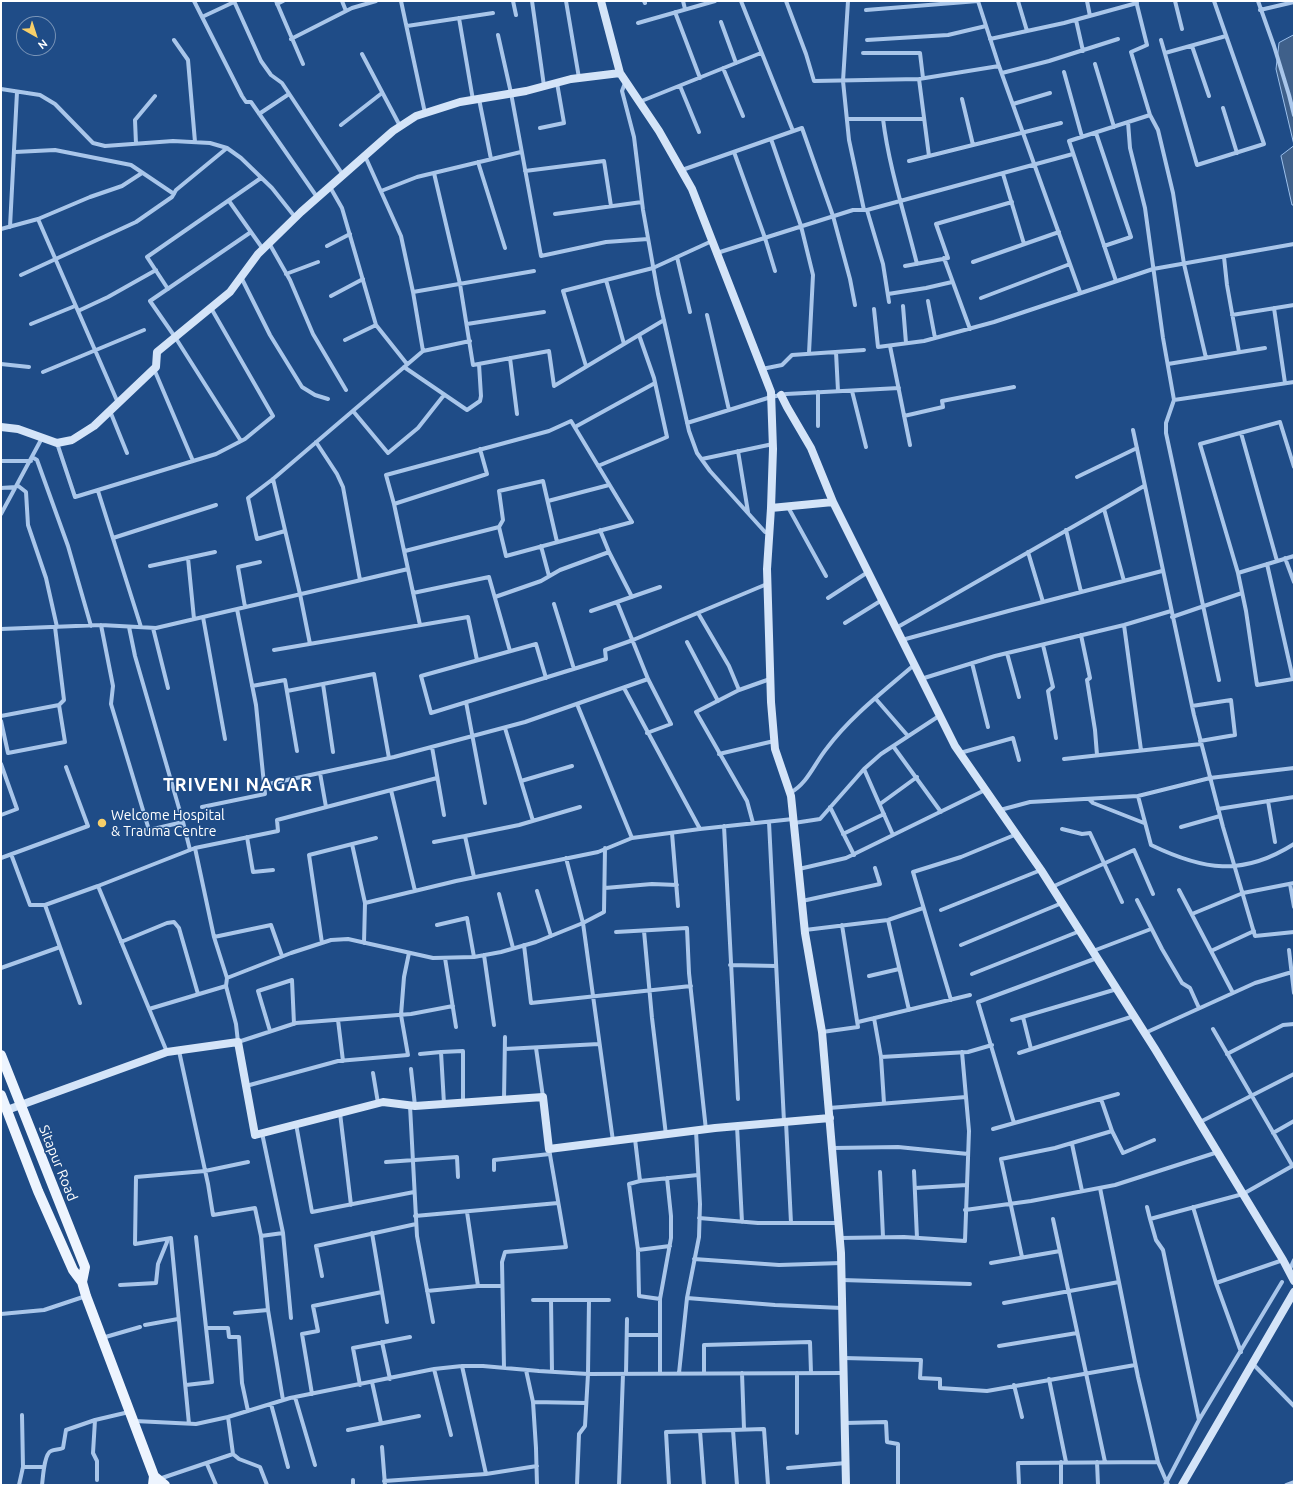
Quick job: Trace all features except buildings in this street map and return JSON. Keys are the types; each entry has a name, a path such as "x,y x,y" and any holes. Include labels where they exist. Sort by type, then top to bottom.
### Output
{"main road":[{"name":"Sitapur Road","path":"1,1055 85,1267 82,1282"},
{"name":"Sitapur Road","path":"1,1095 38,1191 73,1270 82,1282 131,1416 158,1481"}],"street":[{"path":"194,1 242,96 246,102 251,102 317,198"},
{"path":"202,17 234,1 261,61 271,76 282,83 343,175"},
{"path":"283,1 276,3 303,64"},
{"path":"342,1 346,11"},
{"path":"291,38 346,11 376,1"},
{"path":"401,1 425,113"},
{"path":"513,1 516,15"},
{"path":"532,1 544,86"},
{"path":"566,1 579,78"},
{"path":"601,1 620,73 659,131 692,189 771,392 773,444 767,584 770,679 774,741 775,749 790,793 805,930 822,1032 842,1264 846,1485"},
{"path":"683,1 685,9"},
{"path":"638,23 715,1"},
{"path":"741,1 792,131"},
{"path":"786,1 806,54 814,81 921,79 999,66"},
{"path":"848,1 843,81 849,140 866,210 884,264 889,302"},
{"path":"866,10 978,1 999,66 1080,292"},
{"path":"1018,1 1027,31"},
{"path":"1087,1 1090,16"},
{"path":"1175,1 1182,29"},
{"path":"1161,40 1197,165 1264,144 1214,1"},
{"path":"1258,1 1274,46 1294,115"},
{"path":"990,39 1076,20 1136,2 1147,45 1131,52 1150,115 1158,130 1173,193 1184,264 1206,358"},
{"path":"1260,10 1294,2"},
{"path":"675,12 700,78"},
{"path":"407,26 493,13"},
{"path":"459,18 476,99 491,159"},
{"path":"1076,20 1083,51"},
{"path":"721,22 736,63"},
{"path":"867,40 948,34 986,26"},
{"path":"498,35 511,93 541,256 606,242 648,238"},
{"path":"1165,53 1226,36"},
{"path":"1002,73 1049,61 1118,39"},
{"path":"174,40 188,60 195,142"},
{"path":"1192,46 1209,96"},
{"path":"639,102 761,52"},
{"path":"863,53 920,53 924,118 929,156"},
{"path":"362,54 400,127"},
{"path":"1095,64 1114,127"},
{"path":"723,68 743,116"},
{"path":"1064,72 1082,137"},
{"path":"1,427 18,429 57,443 72,440 94,426 156,367 157,352 230,292 269,243 295,217 365,156 400,127 416,116 460,102 511,93 579,78 620,73"},
{"path":"540,128 564,123 557,82"},
{"path":"626,82 622,91 634,137 642,202 653,268 688,422 697,453 765,532 770,531"},
{"path":"680,86 699,132"},
{"path":"1,89 40,96 55,104 93,143 105,146 173,141 210,143 227,148 241,158 272,188 295,217"},
{"path":"10,227 17,92"},
{"path":"341,124 382,93"},
{"path":"1013,104 1050,93"},
{"path":"259,114 289,94"},
{"path":"136,144 135,120 155,96"},
{"path":"962,99 973,145"},
{"path":"1223,108 1237,152"},
{"path":"1116,281 1069,141 1150,115"},
{"path":"847,119 924,118"},
{"path":"883,119 886,143 893,173 917,264"},
{"path":"1128,122 1130,148 1145,208 1174,400 1166,423 1166,433 1219,680"},
{"path":"909,161 1061,123"},
{"path":"681,170 802,128 833,216 855,305"},
{"path":"1096,133 1131,237 1104,246"},
{"path":"770,139 801,226 812,274 809,354"},
{"path":"21,275 136,222 172,197 176,190 227,148"},
{"path":"15,152 55,150 131,165 174,194"},
{"path":"381,191 417,177 521,152"},
{"path":"734,152 765,238 775,271"},
{"path":"716,253 853,210 866,210 1073,154"},
{"path":"365,156 402,236 413,292 422,351"},
{"path":"525,171 604,161 611,206"},
{"path":"478,162 505,248"},
{"path":"1,229 38,219 90,197 122,186 142,172"},
{"path":"434,173 460,284 473,365 549,351 554,386 664,320"},
{"path":"1003,174 1024,244"},
{"path":"168,289 147,257 261,178"},
{"path":"330,187 342,208 376,325 405,365 444,395 467,410 480,401 479,364"},
{"path":"229,201 263,250"},
{"path":"555,214 642,202"},
{"path":"905,266 948,258 936,224 1012,202"},
{"path":"38,219 118,403"},
{"path":"241,441 175,337 150,301 251,232"},
{"path":"973,262 1058,232"},
{"path":"327,246 350,234"},
{"path":"586,366 562,291 653,268 712,241"},
{"path":"269,243 286,274 313,334 346,390"},
{"path":"874,309 878,347 890,346 935,338 994,322 1080,292 1153,269 1294,244"},
{"path":"677,257 690,312"},
{"path":"1224,257 1239,352"},
{"path":"944,258 970,329"},
{"path":"286,274 318,262"},
{"path":"981,298 1070,264"},
{"path":"78,311 108,297 156,270"},
{"path":"413,292 534,271"},
{"path":"241,277 270,335 302,387 315,395 328,399"},
{"path":"331,296 363,279"},
{"path":"606,280 624,344"},
{"path":"888,294 952,282"},
{"path":"928,301 935,338"},
{"path":"1232,314 1294,305"},
{"path":"31,324 76,306"},
{"path":"904,306 906,343"},
{"path":"57,443 76,498 216,454 241,441 273,416 211,308"},
{"path":"1274,308 1285,383"},
{"path":"467,324 544,312"},
{"path":"707,316 729,410"},
{"path":"345,340 376,325"},
{"path":"43,372 144,330"},
{"path":"598,466 667,437 655,383 639,335"},
{"path":"286,531 258,539 248,498 422,351 470,341"},
{"path":"890,346 910,445"},
{"path":"1168,364 1265,348"},
{"path":"762,369 782,364 792,355 864,350"},
{"path":"836,352 838,391"},
{"path":"510,358 517,414"},
{"path":"1,364 30,367"},
{"path":"154,368 193,462"},
{"path":"1174,400 1294,382"},
{"path":"575,428 655,383"},
{"path":"904,416 943,407 942,401 1014,387"},
{"path":"688,422 781,395 899,388"},
{"path":"852,391 866,447"},
{"path":"818,392 818,426"},
{"path":"353,410 388,453 418,428 444,395"},
{"path":"781,395 786,407 811,448 833,502 920,679 960,753 1017,834 1080,930 1200,1122 1283,1260 1294,1281"},
{"path":"110,411 127,453"},
{"path":"420,625 394,504 386,475 549,431 571,421 632,522 506,556 499,527"},
{"path":"1266,564 1276,599 1293,679 1257,685 1238,573 1200,444 1280,422 1294,467"},
{"path":"1133,430 1192,706 1218,809 1255,936 1294,932"},
{"path":"1241,433 1277,561"},
{"path":"1,514 32,459 42,437"},
{"path":"316,442 344,487 360,580"},
{"path":"702,459 773,444"},
{"path":"1077,477 1137,448"},
{"path":"394,504 487,474 480,449"},
{"path":"738,451 748,512"},
{"path":"1,461 37,460 68,546 91,626"},
{"path":"273,478 310,644"},
{"path":"404,551 499,527 504,520 499,491 543,481 558,542"},
{"path":"548,501 610,485"},
{"path":"1,488 16,486 26,492 28,525 46,578 56,627 64,700 59,705 1,716"},
{"path":"896,628 1144,486"},
{"path":"98,491 141,627"},
{"path":"771,508 833,502"},
{"path":"113,538 216,505"},
{"path":"788,506 826,576"},
{"path":"1104,509 1124,581"},
{"path":"600,530 609,552 632,597"},
{"path":"1066,530 1081,592"},
{"path":"541,546 549,576"},
{"path":"150,566 216,552"},
{"path":"495,597 541,581 560,570 609,552"},
{"path":"1028,552 1042,602"},
{"path":"1238,573 1294,556"},
{"path":"188,558 194,619"},
{"path":"1285,558 1294,582"},
{"path":"245,607 238,567 260,562"},
{"path":"1,629 101,625 153,628 408,569"},
{"path":"902,640 1162,571"},
{"path":"828,598 868,572"},
{"path":"413,593 489,577 510,651"},
{"path":"546,678 536,644 421,676 431,713 546,678 606,659 605,650 633,640 767,584"},
{"path":"590,611 660,587"},
{"path":"1172,617 1242,593"},
{"path":"845,623 882,600"},
{"path":"617,602 648,679 671,724 647,733"},
{"path":"554,604 574,669"},
{"path":"202,807 264,794 256,705 237,609"},
{"path":"920,679 1007,653 1124,625 1171,611"},
{"path":"698,613 729,666 739,690"},
{"path":"203,617 225,739"},
{"path":"274,650 468,617 477,660"},
{"path":"101,625 113,686 111,704 149,830 183,822"},
{"path":"1124,625 1141,750"},
{"path":"128,627 183,822 193,849 214,937 227,978 226,986 236,1024 255,1135 383,1102 412,1106 543,1097"},
{"path":"153,628 168,688"},
{"path":"1081,635 1090,678 1087,680 1098,755"},
{"path":"687,642 718,701"},
{"path":"1043,644 1053,687 1048,691 1056,738"},
{"path":"1007,653 1019,698"},
{"path":"972,663 988,727"},
{"path":"790,793 803,784 827,748 862,709 914,665"},
{"path":"287,691 374,674 389,758"},
{"path":"264,785 389,758 505,728 648,679"},
{"path":"753,823 746,802 696,712 739,690 770,679"},
{"path":"252,686 285,680 297,751"},
{"path":"323,684 332,752"},
{"path":"624,688 700,829"},
{"path":"875,698 908,736"},
{"path":"1064,758 1201,743 1235,735 1231,700 1192,706"},
{"path":"466,702 485,803"},
{"path":"576,704 632,838"},
{"path":"1,721 8,753 65,742 59,705"},
{"path":"365,903 474,877 598,852 632,838 753,823 820,819 864,769 881,754 939,716"},
{"path":"505,728 533,821"},
{"path":"960,753 1013,738 1019,760"},
{"path":"719,754 774,741"},
{"path":"894,746 941,812"},
{"path":"432,747 444,816"},
{"path":"1,764 17,809 1,815"},
{"path":"1,858 88,826 66,766"},
{"path":"521,781 572,766"},
{"path":"1000,810 1030,802 1138,796 1210,778 1294,768"},
{"path":"864,769 893,835"},
{"path":"320,773 326,806"},
{"path":"880,804 917,777"},
{"path":"11,854 30,905 45,905 193,849 278,831 276,820 437,778"},
{"path":"391,790 415,891"},
{"path":"799,869 846,858 985,790"},
{"path":"1138,796 1151,845 1176,857 1203,865 1235,867 1279,854 1294,844"},
{"path":"1218,809 1294,797"},
{"path":"1089,799 1093,803 1144,823"},
{"path":"1268,801 1275,842"},
{"path":"830,807 854,854"},
{"path":"434,842 533,821 580,808"},
{"path":"843,834 884,814"},
{"path":"1181,827 1220,816"},
{"path":"769,822 791,1223"},
{"path":"724,826 738,1099"},
{"path":"1062,829 1082,834 1090,833 1122,902"},
{"path":"672,833 678,906"},
{"path":"951,1000 912,872 961,857 1017,834"},
{"path":"465,836 474,877"},
{"path":"247,837 253,872 273,870"},
{"path":"322,943 309,855 376,838"},
{"path":"352,844 365,903 364,943"},
{"path":"227,978 282,956 331,940 348,939 433,958 445,958 474,957 484,955 524,945 551,936 583,923 604,912 605,848"},
{"path":"1052,887 1134,850 1153,894"},
{"path":"566,858 583,923 613,1141"},
{"path":"802,901 880,884 875,868"},
{"path":"941,910 1041,870"},
{"path":"1192,914 1243,893 1292,883 1294,907"},
{"path":"604,888 652,884 677,885"},
{"path":"98,886 167,1052"},
{"path":"1179,890 1233,993"},
{"path":"537,891 551,936"},
{"path":"499,894 513,948"},
{"path":"1137,900 1151,929 1182,983 1190,988 1199,1008"},
{"path":"961,945 1062,903"},
{"path":"45,905 80,1003"},
{"path":"805,930 888,920 923,908"},
{"path":"437,925 467,918 474,957"},
{"path":"888,920 909,1010"},
{"path":"121,942 167,923 174,922 179,928 198,994"},
{"path":"214,937 271,925 282,956"},
{"path":"822,1032 858,1027 842,926"},
{"path":"616,932 687,928 690,986 706,1130"},
{"path":"1014,1123 978,1002 1095,954 1151,929"},
{"path":"972,974 1080,930"},
{"path":"644,931 666,1135"},
{"path":"1211,951 1254,931"},
{"path":"524,945 531,1003 592,995 690,986"},
{"path":"1,968 60,947"},
{"path":"1289,950 1294,992"},
{"path":"246,1086 343,1061 408,1055 401,1015 404,977 409,953"},
{"path":"484,955 494,1026"},
{"path":"445,958 456,1027"},
{"path":"730,965 776,966"},
{"path":"868,976 900,969"},
{"path":"1145,1033 1256,983 1292,972"},
{"path":"270,1031 258,991 292,980 294,1024"},
{"path":"149,1009 226,986"},
{"path":"1012,1020 1117,989"},
{"path":"858,1022 970,995"},
{"path":"7,1110 167,1052 238,1042 294,1024 401,1015 453,1006"},
{"path":"1019,1053 1134,1016"},
{"path":"1024,1017 1031,1049"},
{"path":"874,1018 881,1058 884,1103"},
{"path":"338,1020 343,1061"},
{"path":"1227,1054 1283,1025 1294,1024"},
{"path":"1150,1219 1243,1194 1293,1165 1213,1029"},
{"path":"504,1099 505,1036"},
{"path":"505,1049 599,1044"},
{"path":"881,1058 962,1052 992,1045"},
{"path":"504,1368 502,1262 505,1252 566,1247 549,1152 536,1048"},
{"path":"179,1051 213,1215 255,1208 261,1236 268,1310 284,1400"},
{"path":"420,1054 463,1051 463,1102"},
{"path":"441,1052 444,1104"},
{"path":"840,1238 883,1237 965,1241 969,1131 962,1052"},
{"path":"410,1069 412,1159 417,1236 433,1322"},
{"path":"373,1073 378,1103"},
{"path":"1200,1122 1294,1074"},
{"path":"993,1129 1118,1094"},
{"path":"829,1108 966,1097"},
{"path":"1101,1099 1112,1131 1123,1153 1154,1140"},
{"path":"340,1113 351,1204"},
{"path":"494,1170 494,1160 613,1141 737,1126 830,1118"},
{"path":"1273,1133 1294,1121"},
{"path":"296,1124 312,1212 414,1192"},
{"path":"737,1126 742,1222"},
{"path":"679,1373 687,1298 699,1237 696,1131"},
{"path":"1022,1257 1001,1159 1072,1144 1112,1131"},
{"path":"262,1133 283,1233 292,1318"},
{"path":"634,1139 640,1182"},
{"path":"1072,1144 1082,1191"},
{"path":"833,1148 898,1147 968,1154"},
{"path":"965,1210 1011,1204 1116,1185 1218,1152"},
{"path":"386,1162 457,1157 458,1177"},
{"path":"189,1424 171,1238 135,1244 136,1177 205,1171 248,1162"},
{"path":"914,1171 917,1238"},
{"path":"880,1172 883,1237"},
{"path":"660,1299 639,1296 638,1250 629,1184 698,1175"},
{"path":"660,1373 660,1299 671,1238 671,1216 667,1178"},
{"path":"915,1188 967,1185"},
{"path":"1100,1188 1135,1364 1158,1462 1166,1484"},
{"path":"416,1216 558,1203"},
{"path":"1147,1207 1156,1240 1163,1250 1199,1420"},
{"path":"1193,1207 1216,1283 1241,1352"},
{"path":"467,1212 478,1286"},
{"path":"699,1218 742,1222 839,1223"},
{"path":"1053,1219 1105,1462"},
{"path":"322,1276 316,1246 416,1224"},
{"path":"261,1236 283,1233"},
{"path":"372,1233 387,1322"},
{"path":"186,1385 212,1382 196,1237"},
{"path":"120,1285 156,1283 158,1264 167,1239"},
{"path":"638,1250 670,1246"},
{"path":"991,1263 1060,1251"},
{"path":"694,1259 779,1265 842,1264"},
{"path":"1216,1283 1283,1260"},
{"path":"1288,1271 1294,1260"},
{"path":"842,1280 970,1284"},
{"path":"1004,1303 1118,1282"},
{"path":"1166,1484 1199,1420 1282,1282"},
{"path":"427,1291 478,1286 502,1286"},
{"path":"312,1394 302,1334 318,1331 313,1306 382,1292"},
{"path":"1182,1485 1294,1292"},
{"path":"1,1314 44,1310 86,1296"},
{"path":"687,1298 775,1305 843,1308"},
{"path":"533,1300 609,1300"},
{"path":"551,1300 552,1372"},
{"path":"577,1485 579,1434 585,1426 588,1374 589,1300"},
{"path":"235,1313 268,1310"},
{"path":"145,1325 178,1319"},
{"path":"619,1485 627,1319"},
{"path":"102,1338 140,1327"},
{"path":"206,1328 228,1328 229,1337 239,1338 242,1383 248,1411"},
{"path":"999,1346 1077,1333"},
{"path":"627,1335 660,1335"},
{"path":"360,1385 353,1348 410,1336"},
{"path":"382,1342 390,1379"},
{"path":"704,1373 704,1345 810,1342 811,1373"},
{"path":"844,1358 921,1360 920,1378 940,1379 940,1388 987,1391 1135,1364"},
{"path":"1253,1364 1294,1406"},
{"path":"462,1366 486,1474"},
{"path":"42,1485 44,1467 49,1452 63,1448 66,1430 95,1420 131,1416 196,1424 228,1417 295,1397 434,1369 462,1366 483,1366 588,1374 845,1374"},
{"path":"434,1369 451,1435"},
{"path":"526,1370 534,1402 537,1485"},
{"path":"742,1373 744,1429"},
{"path":"797,1373 797,1433"},
{"path":"1049,1379 1064,1462 1061,1485"},
{"path":"372,1382 382,1423"},
{"path":"1014,1385 1022,1416"},
{"path":"295,1397 316,1465"},
{"path":"534,1402 586,1403"},
{"path":"270,1404 288,1467"},
{"path":"19,1485 23,1467 22,1415"},
{"path":"348,1430 419,1416"},
{"path":"228,1417 232,1454 239,1459 260,1467 266,1485"},
{"path":"95,1420 93,1453 97,1460 97,1480"},
{"path":"845,1424 886,1422 887,1442 898,1444 898,1485"},
{"path":"669,1485 666,1432 764,1429 768,1485"},
{"path":"732,1430 737,1485"},
{"path":"700,1431 704,1485"},
{"path":"382,1447 385,1483 486,1474 537,1466"},
{"path":"158,1481 232,1454"},
{"path":"1097,1462 1098,1485"},
{"path":"1019,1485 1018,1463 1158,1462"},
{"path":"788,1468 846,1463"},
{"path":"207,1464 216,1485"},
{"path":"23,1467 44,1467"},
{"path":"1286,1485 1294,1482"}],"water":[{"path":"1294,35 1294,145 1276,69 1279,43"},
{"path":"1294,146 1294,205 1292,205 1281,156"}],"place":[{"name":"Welcome Hospital & Trauma Centre","path":"102,823"}],"district":[{"name":"TRIVENI NAGAR","path":"238,785"}]}
